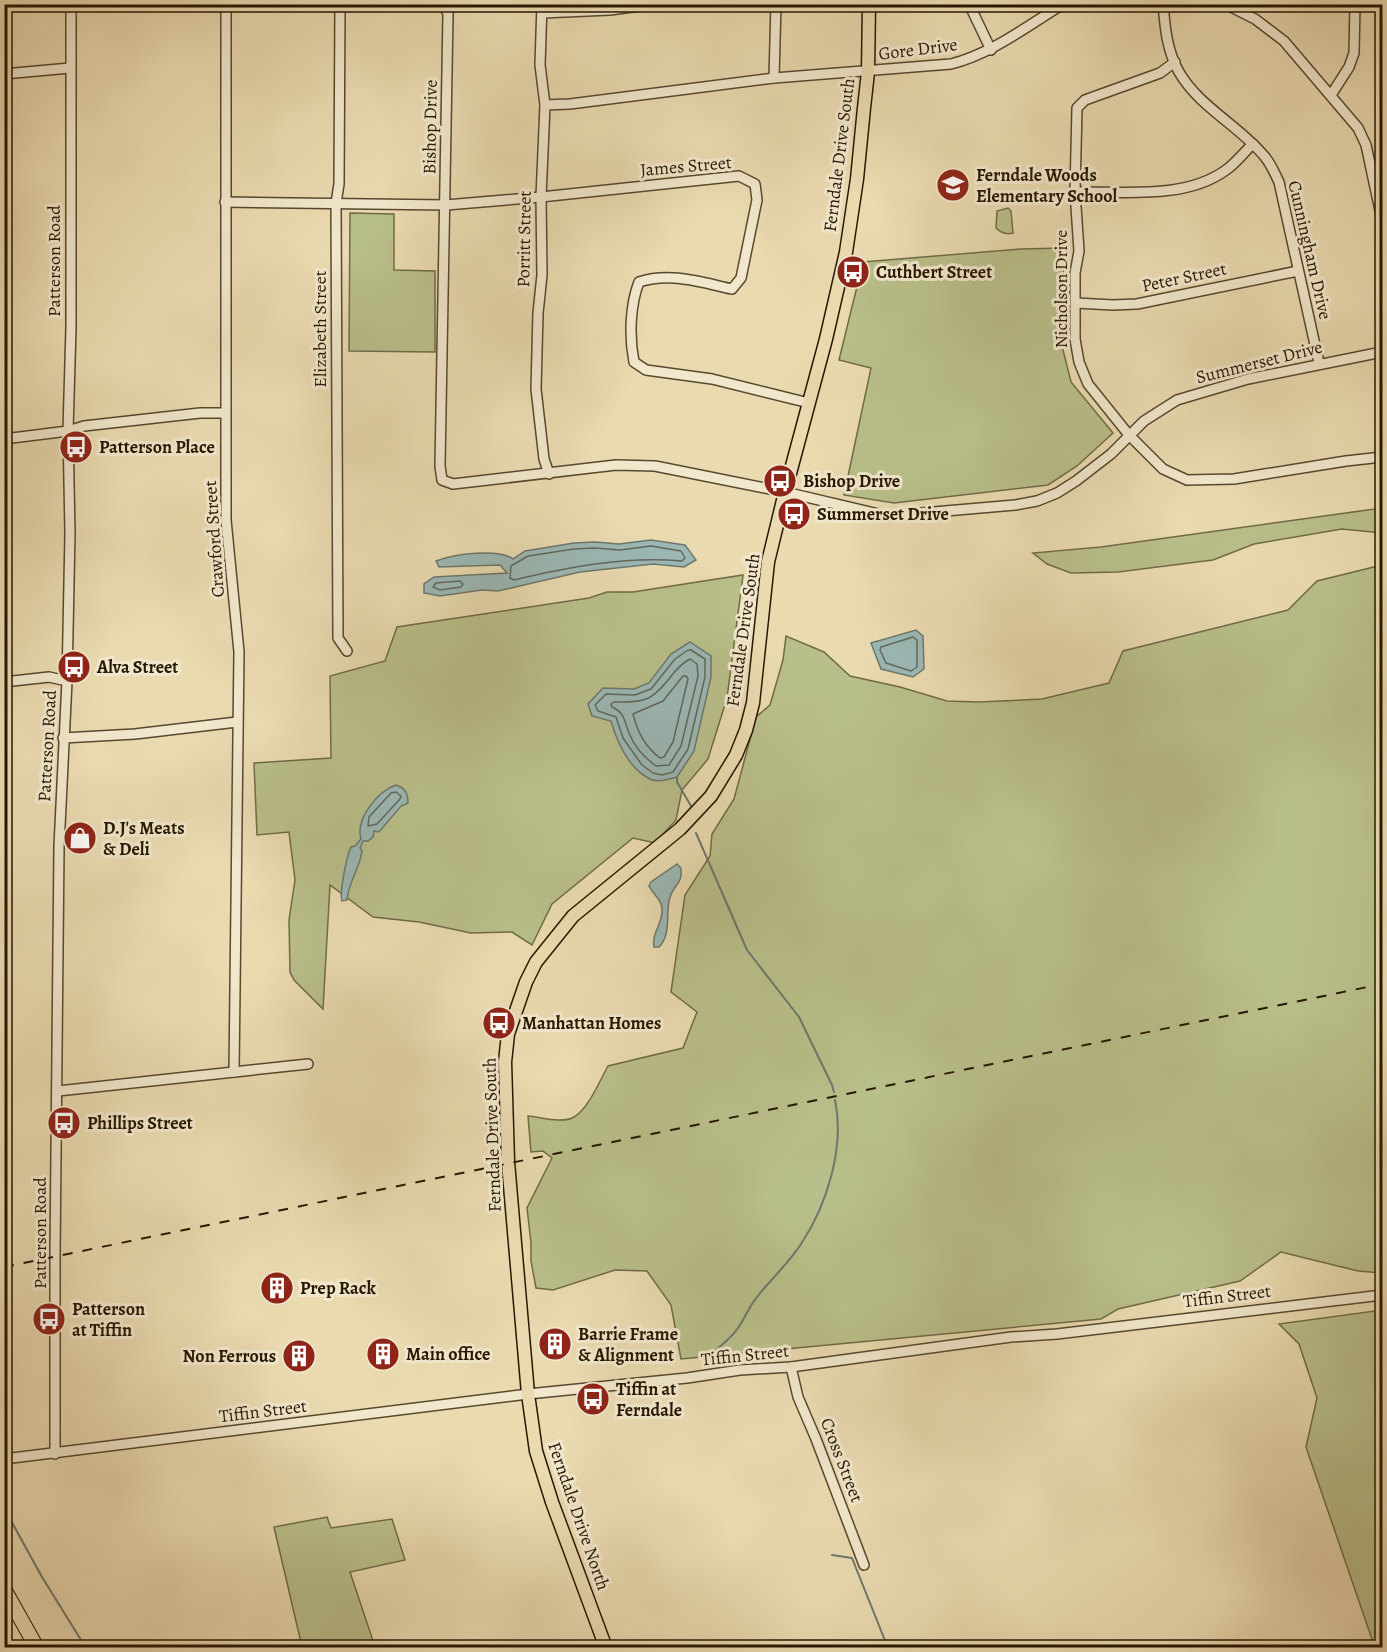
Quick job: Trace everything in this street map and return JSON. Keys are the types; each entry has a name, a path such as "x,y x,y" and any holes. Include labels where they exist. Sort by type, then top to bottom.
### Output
{"highway":[{"path":"4,1589 37,1647"}],"main road":[{"name":"Ferndale Drive South","path":"528,1394 508,1162 505,1062 510,1026 536,962 573,916 680,829 711,796 736,755 746,730 753,703 765,581 785,492 846,252 857,179 867,72 869,4"},
{"name":"Ferndale Drive North","path":"528,1394 536,1451 552,1502 606,1647"}],"street":[{"name":"Patterson Road","path":"55,1454 59,847 67,681 70,533 68,431 71,327 71,4"},
{"name":"Crawford Street","path":"226,4 226,520 239,652 234,1072"},
{"name":"Elizabeth Street","path":"340,4 339,184 336,203 338,639 348,651"},
{"name":"Bishop Drive","path":"444,4 448,14 440,466 442,480 453,484 616,465 655,466 785,492"},
{"path":"542,9 610,10 655,4"},
{"path":"774,78 776,4"},
{"path":"969,4 990,50"},
{"name":"Gore Drive","path":"867,72 951,64 968,60 990,50 1067,4"},
{"name":"Cunningham Drive","path":"1162,4 1170,51 1179,72 1200,97 1267,159 1279,182 1319,363"},
{"path":"1225,4 1236,7 1256,19 1284,41 1358,128 1366,145 1383,220"},
{"path":"1331,95 1348,68 1354,53 1355,4"},
{"name":"Porritt Street","path":"542,9 540,65 545,105 541,197 542,275 538,313 536,389 544,459 549,474"},
{"name":"Nicholson Drive","path":"1175,62 1160,74 1085,100 1077,108 1076,192 1079,251 1076,273 1075,339 1079,362 1088,384 1129,435 1163,469 1187,480 1234,479 1346,460 1383,457"},
{"path":"4,74 70,68"},
{"path":"545,105 570,104 774,78 867,72"},
{"path":"1076,192 1182,189 1206,181 1226,170 1253,144"},
{"name":"James Street","path":"225,202 446,205 739,176 755,184 756,200 741,278 732,289 676,277 655,277 639,282 634,295 631,347 634,362 646,370 712,379 809,403"},
{"name":"Peter Street","path":"1076,303 1137,304 1298,271"},
{"name":"Summerset Drive","path":"785,492 887,516 1037,501 1076,482 1111,454 1144,421 1178,400 1248,379 1383,352"},
{"path":"4,439 68,431 84,426 200,413 225,413"},
{"path":"4,682 49,677 67,681"},
{"path":"63,738 135,734 237,722"},
{"path":"58,1091 308,1064"},
{"name":"Tiffin Street","path":"4,1459 528,1394 791,1366 1011,1337 1057,1334 1383,1294"},
{"name":"Cross Street","path":"791,1366 798,1397 864,1565"}],"green space":[{"path":"1008,208 1011,211 1013,233 1008,234 996,228 997,211"},
{"path":"350,213 394,214 394,270 435,271 435,352 349,351"},
{"path":"1064,248 1063,350 1071,382 1113,433 1077,466 1048,485 894,503 844,495 871,368 839,360 863,262 1020,249"},
{"path":"1382,508 1382,533 1342,529 1254,544 1213,560 1118,572 1071,573 1047,564 1033,553 1101,547"},
{"path":"1382,565 1382,1273 1358,1271 1281,1252 1240,1281 1118,1309 1101,1319 681,1359 671,1305 647,1271 615,1270 553,1290 536,1288 531,1261 527,1208 552,1158 543,1151 531,1152 528,1116 558,1120 574,1117 589,1101 608,1066 683,1048 697,1012 671,992 685,895 710,856 712,834 734,799 756,717 770,705 783,660 786,636 824,652 850,676 900,687 947,701 1042,699 1109,683 1123,651 1288,610 1317,581"},
{"path":"743,575 727,698 708,759 682,790 676,820 655,843 633,838 552,904 532,945 512,932 471,933 419,922 373,917 330,885 323,1009 294,980 290,972 289,920 295,880 289,832 257,835 254,763 331,758 330,676 385,661 397,627 589,598 607,592 633,592"},
{"path":"1382,1310 1382,1647 1375,1648 1306,1447 1317,1398 1299,1344 1279,1324"},
{"path":"327,1517 331,1528 392,1519 405,1560 350,1572 375,1647 302,1647 274,1527"}],"water":[{"path":"651,540 685,545 696,560 684,567 653,564 580,572 498,591 482,590 440,596 424,593 424,584 434,577 507,573 500,565 439,567 436,561 454,556 487,553 513,559 525,551 574,543 619,544"},
{"path":"916,630 923,636 924,669 913,677 881,669 871,643"},
{"path":"690,642 711,656 711,677 694,751 677,777 656,781 636,769 620,746 611,721 592,716 588,704 603,688 634,689 649,683 671,654"},
{"path":"396,785 405,791 408,803 401,806 379,832 374,831 373,837 368,841 363,841 360,848 361,857 349,888 347,900 342,901 342,883 347,858 351,847 361,839 361,823 375,799"},
{"path":"677,864 681,868 681,877 670,897 666,936 659,947 654,947 654,937 662,908 649,886 651,882"}],"waterway":[{"path":"677,777 677,782 691,806"},
{"path":"696,833 747,950 799,1017 834,1092"},
{"path":"706,1366 713,1354 738,1328 758,1296 795,1252 819,1212 832,1175 838,1137 835,1100"},
{"path":"4,1508 42,1577 86,1648"},
{"path":"832,1555 852,1558 888,1648"}],"railway":[{"path":"4,1267 1382,984"}],"place":[{"name":"Ferndale Woods Elementary School","path":"953,185"},
{"name":"Cuthbert Street","path":"853,272"},
{"name":"Patterson Place","path":"76,447"},
{"name":"Bishop Drive","path":"780,481"},
{"name":"Summerset Drive","path":"794,514"},
{"name":"Alva Street","path":"74,667"},
{"name":"D.J's Meats & Deli","path":"80,838"},
{"name":"Manhattan Homes","path":"499,1023"},
{"name":"Phillips Street","path":"64,1123"},
{"name":"Prep Rack","path":"277,1288"},
{"name":"Patterson at Tiffin","path":"49,1319"},
{"name":"Barrie Frame & Alignment","path":"555,1344"},
{"name":"Main office","path":"383,1354"},
{"name":"Non Ferrous","path":"299,1356"},
{"name":"Tiffin at Ferndale","path":"593,1399"}]}
